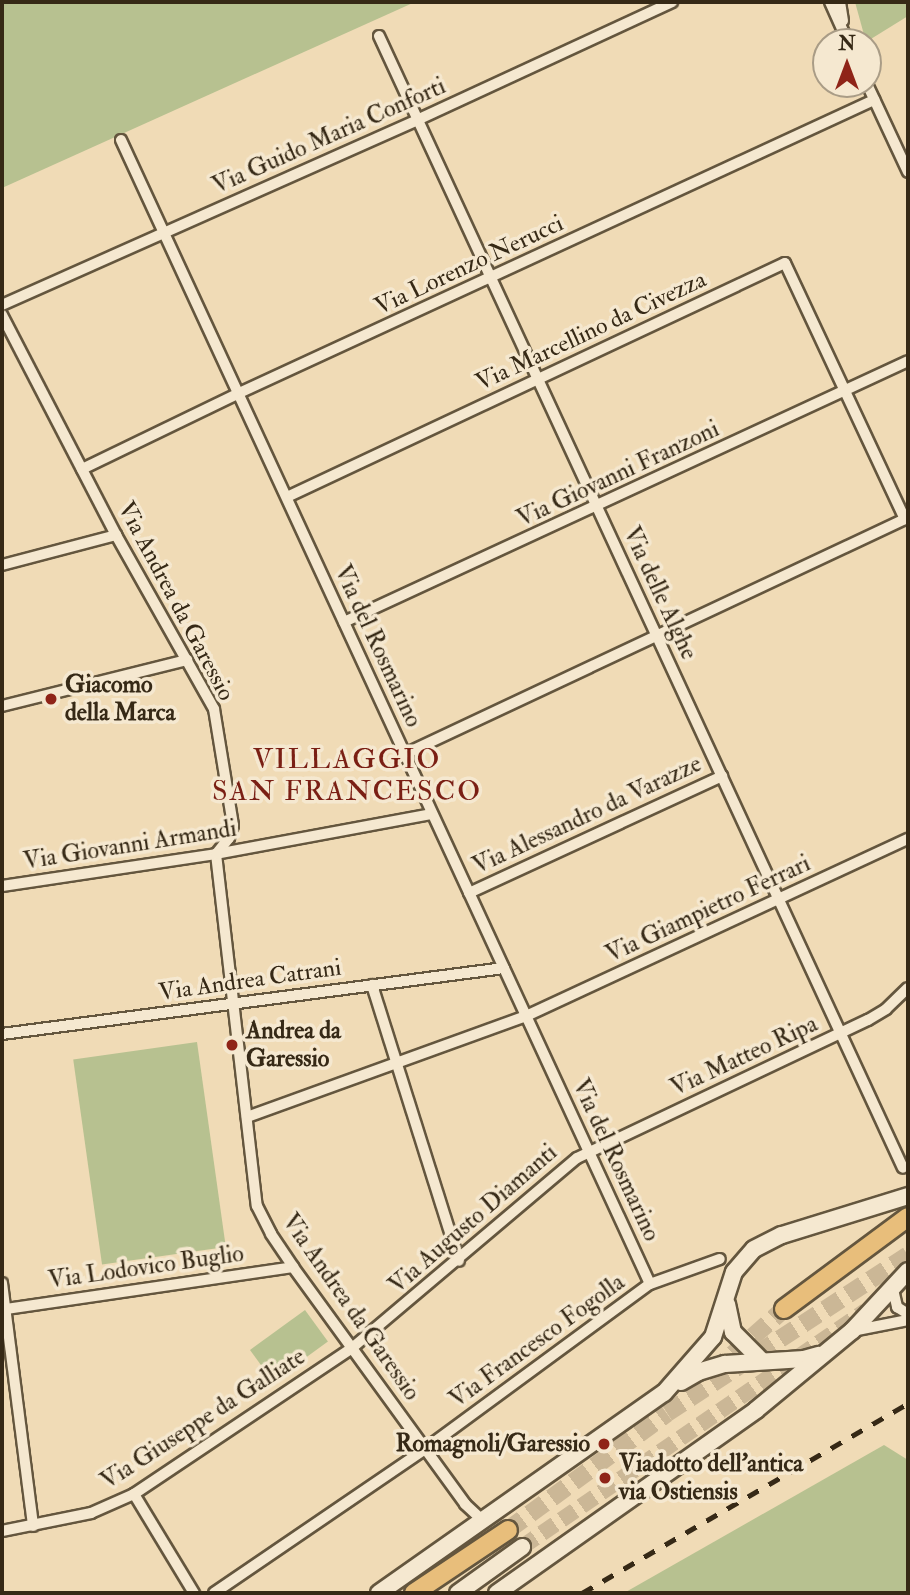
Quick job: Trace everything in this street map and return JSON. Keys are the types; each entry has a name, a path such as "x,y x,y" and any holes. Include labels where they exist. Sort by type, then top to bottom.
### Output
{"main road":[{"path":"664,1393 713,1337 736,1267 762,1244 908,1196"},
{"path":"784,1309 908,1217"},
{"path":"497,1593 756,1410 852,1331 892,1285 908,1271"},
{"path":"727,1293 731,1327 745,1346 760,1359"},
{"path":"379,1593 664,1393 709,1367 760,1359 804,1359 826,1353"},
{"path":"414,1593 508,1530"},
{"path":"458,1593 522,1547"}],"street":[{"name":"Via Guido Maria Conforti","path":"2,305 417,120 672,2"},
{"path":"830,2 842,28"},
{"path":"840,2 845,28"},
{"name":"Via delle Alghe","path":"379,36 903,1168"},
{"path":"874,100 908,172"},
{"name":"Via Lorenzo Nerucci","path":"82,469 237,394 874,100"},
{"name":"Via del Rosmarino","path":"121,140 405,754 430,814 650,1284"},
{"name":"Via Marcellino da Civezza","path":"287,497 785,263 844,391"},
{"name":"Via Andrea da Garessio","path":"2,315 116,536 214,709 233,825 229,838 216,854 257,1206 293,1268 465,1504 482,1520"},
{"name":"Via Giovanni Franzoni","path":"344,622 908,361"},
{"path":"405,754 905,519 844,391"},
{"path":"2,565 116,536"},
{"path":"2,706 187,660"},
{"name":"Via Alessandro da Varazze","path":"469,893 722,776"},
{"name":"Via Giovanni Armandi","path":"2,886 216,854 430,814"},
{"name":"Via Giampietro Ferrari","path":"247,1117 524,1017 908,839"},
{"name":"Via Andrea Catrani","path":"2,1034 504,968"},
{"path":"372,985 459,1261"},
{"name":"Via Matteo Ripa","path":"590,1151 840,1034 882,1012 908,988"},
{"name":"Via Augusto Diamanti","path":"352,1348 459,1261 577,1157 590,1151"},
{"name":"Via Francesco Fogolla","path":"214,1593 425,1449 650,1284 720,1259"},
{"name":"Via Lodovico Buglio","path":"6,1309 293,1268"},
{"path":"2,1283 33,1526"},
{"path":"892,1285 896,1304 908,1314"},
{"path":"852,1331 908,1320"},
{"name":"Via Giuseppe da Galliate","path":"2,1531 91,1513 134,1494 352,1348"},
{"path":"134,1494 194,1593"}],"green space":[{"path":"2,2 415,2 2,188"},
{"path":"855,2 908,2 908,16 882,32 882,28 862,28"},
{"path":"197,1042 226,1247 102,1264 73,1059"},
{"path":"305,1310 328,1342 273,1382 250,1350"},
{"path":"884,1445 908,1460 908,1593 624,1593"}],"tunnel":[{"path":"508,1530 667,1413 908,1255"},
{"path":"713,1372 784,1309"},
{"path":"522,1547 866,1311"}],"railway":[{"path":"582,1593 908,1403"}],"place":[{"name":"Giacomo della Marca","path":"51,699"},
{"name":"Andrea da Garessio","path":"232,1045"},
{"name":"Romagnoli/Garessio","path":"604,1444"},
{"name":"Viadotto dell'antica via Ostiensis","path":"605,1478"}],"district":[{"name":"VILLAGGIO SAN FRANCESCO","path":"347,776"}]}
